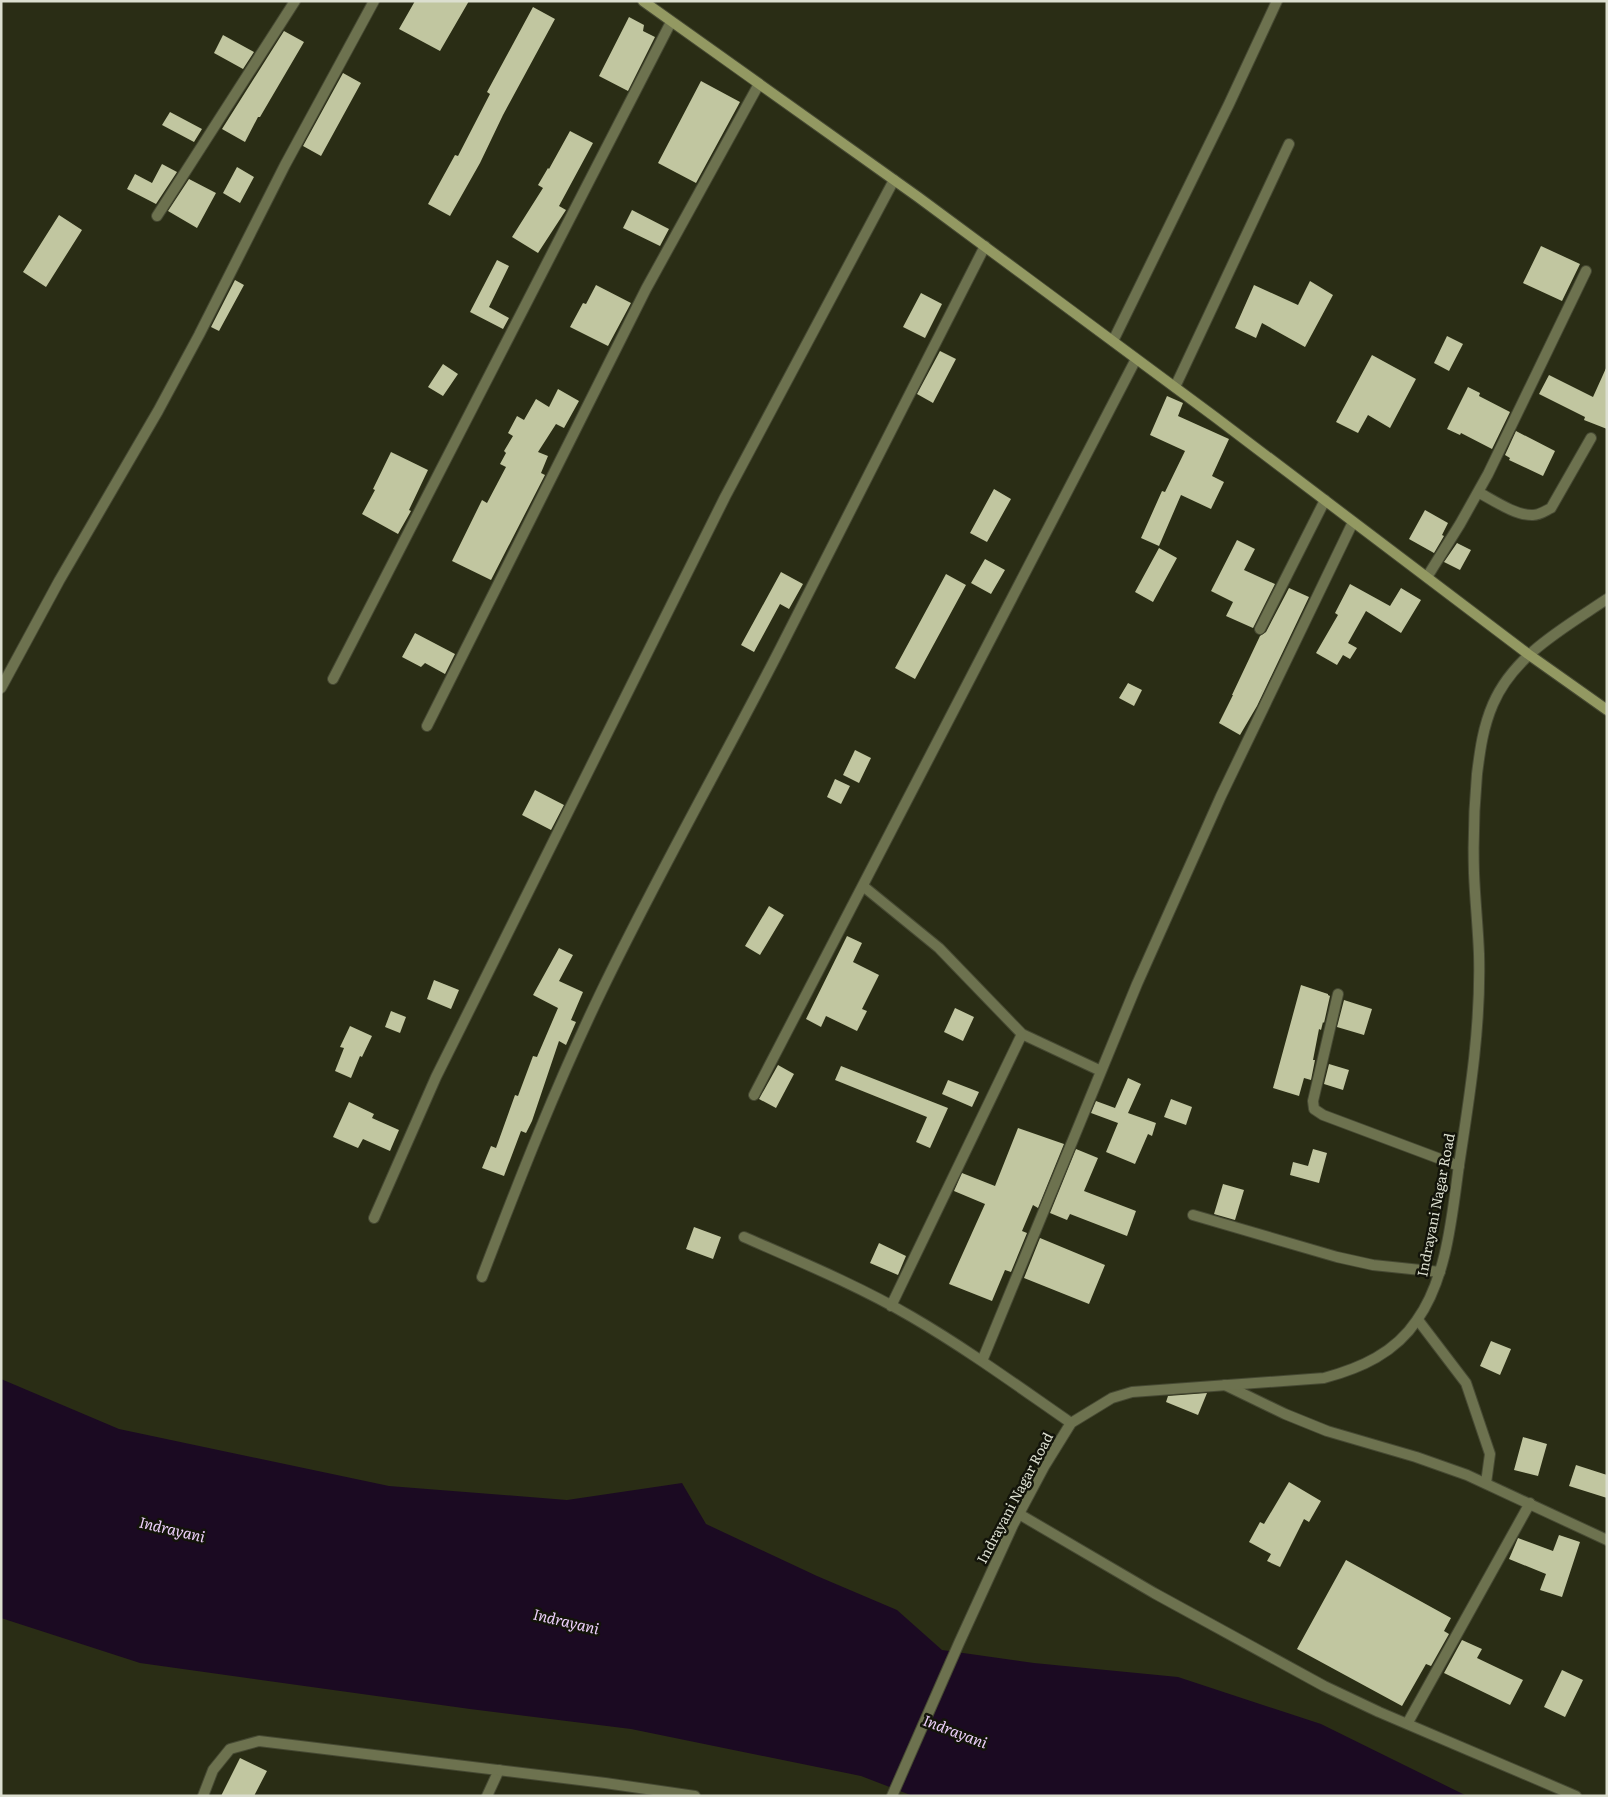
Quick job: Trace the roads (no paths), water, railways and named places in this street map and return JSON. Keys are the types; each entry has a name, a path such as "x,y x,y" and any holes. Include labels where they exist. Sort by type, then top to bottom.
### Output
{"main road":[{"path":"643,1 985,246 1326,500 1528,654 1607,710"}],"street":[{"path":"157,216 295,1"},
{"path":"1,688 194,344 286,164 374,1"},
{"path":"1113,341 1229,104 1277,1"},
{"path":"333,679 671,22"},
{"path":"427,726 646,289 759,84"},
{"path":"1174,387 1288,144"},
{"path":"374,1218 436,1077 720,506 894,180"},
{"path":"482,1277 555,1094 612,970 780,648 985,246"},
{"path":"1427,578 1478,492 1586,272"},
{"path":"754,1095 1136,359"},
{"path":"1478,492 1521,514 1542,514 1551,508 1591,438"},
{"path":"1260,629 1326,500"},
{"path":"982,1361 1137,984 1221,796 1354,522"},
{"name":"Indrayani Nagar Road","path":"892,1796 1013,1525 1045,1465 1071,1423 1112,1398 1132,1392 1324,1378 1349,1372 1382,1356 1398,1343 1418,1320 1433,1291 1440,1272 1454,1204 1475,1064 1479,1013 1479,954 1474,874 1474,803 1479,753 1484,729 1493,703 1503,686 1528,654 1607,599"},
{"path":"862,886 939,948 1022,1034 1101,1071"},
{"path":"1338,994 1313,1101 1314,1109 1323,1115 1459,1166"},
{"path":"891,1306 1022,1034"},
{"path":"1193,1216 1373,1265 1440,1272"},
{"path":"744,1236 842,1280 911,1316 982,1361 1071,1423"},
{"path":"1418,1320 1466,1383 1490,1454 1486,1483"},
{"path":"1225,1385 1285,1414 1327,1431 1416,1457 1467,1475 1607,1540"},
{"path":"1407,1724 1530,1503"},
{"path":"1019,1514 1154,1593 1332,1690 1576,1796"},
{"path":"203,1796 213,1770 230,1749 259,1741 695,1796"},
{"path":"487,1796 499,1770"}],"water":[{"name":"Indrayani","path":"1,1379 119,1429 389,1486 567,1500 682,1483 706,1524 817,1576 897,1610 942,1650 1034,1663 1178,1677 1321,1724 1467,1796 913,1796 861,1776 631,1729 470,1709 140,1663 1,1618"}]}
